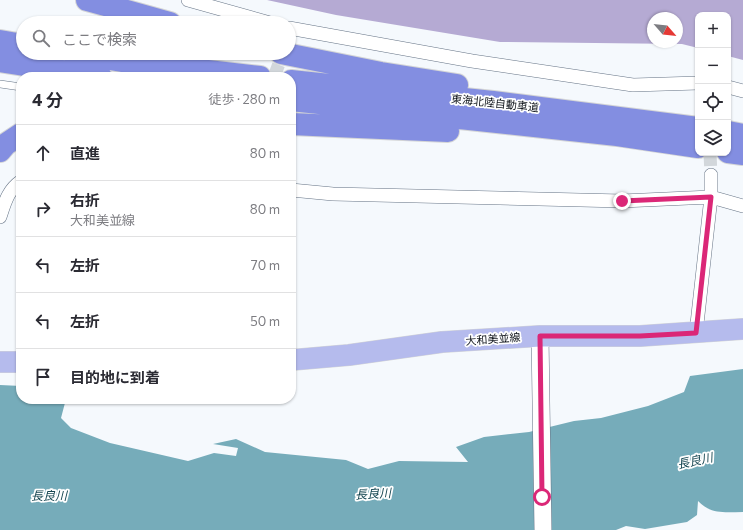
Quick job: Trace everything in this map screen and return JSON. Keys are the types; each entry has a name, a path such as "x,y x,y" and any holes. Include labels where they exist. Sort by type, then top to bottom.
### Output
{"highway":[{"path":"87,0 145,16"},
{"path":"0,40 16,43"},
{"path":"296,56 381,73 524,94 671,123"},
{"path":"116,60 217,72"},
{"path":"0,61 69,72"},
{"name":"東海北陸自動車道","path":"296,82 671,123 695,127"},
{"name":"東海北陸自動車道","path":"296,101 617,135 695,147"},
{"path":"296,123 477,133 617,135"},
{"path":"731,132 743,134"},
{"path":"0,150 16,137"},
{"path":"731,152 743,154"}],"main road":[{"name":"大和美並線","path":"296,360 349,355 442,342 540,345 743,329"},
{"path":"0,362 16,362"}],"street":[{"path":"188,0 245,16"},
{"path":"296,29 472,61 633,85 695,83"},
{"path":"731,88 743,91"},
{"path":"696,333 711,197 711,176"},
{"path":"0,217 8,197 13,187 16,185"},
{"path":"296,190 333,194 622,201 711,197 743,206"},
{"path":"540,345 543,530"}],"lane":[{"path":"109,0 150,16"},
{"path":"0,84 16,86"}],"shaded area":[{"path":"267,0 743,0 743,60 731,57 731,12 695,12 695,47 683,44 683,12 647,12 647,44 500,42 336,15"}],"water":[{"name":"長良川","path":"743,369 743,512 713,511 698,501 697,515 687,522 645,529 626,526 616,530 0,530 0,385 16,386 16,404 65,404 61,418 71,428 110,443 188,461 214,453 236,456 238,448 213,444 236,439 265,452 346,460 368,469 399,461 468,462 456,447 484,437 529,432 574,421 601,418 648,406 684,392 690,376"}],"tunnel":[{"path":"276,72 280,60"},
{"path":"710,156 711,175"}],"route":[{"path":"542,497 540,336 640,336 696,333 711,197 622,201"}]}
